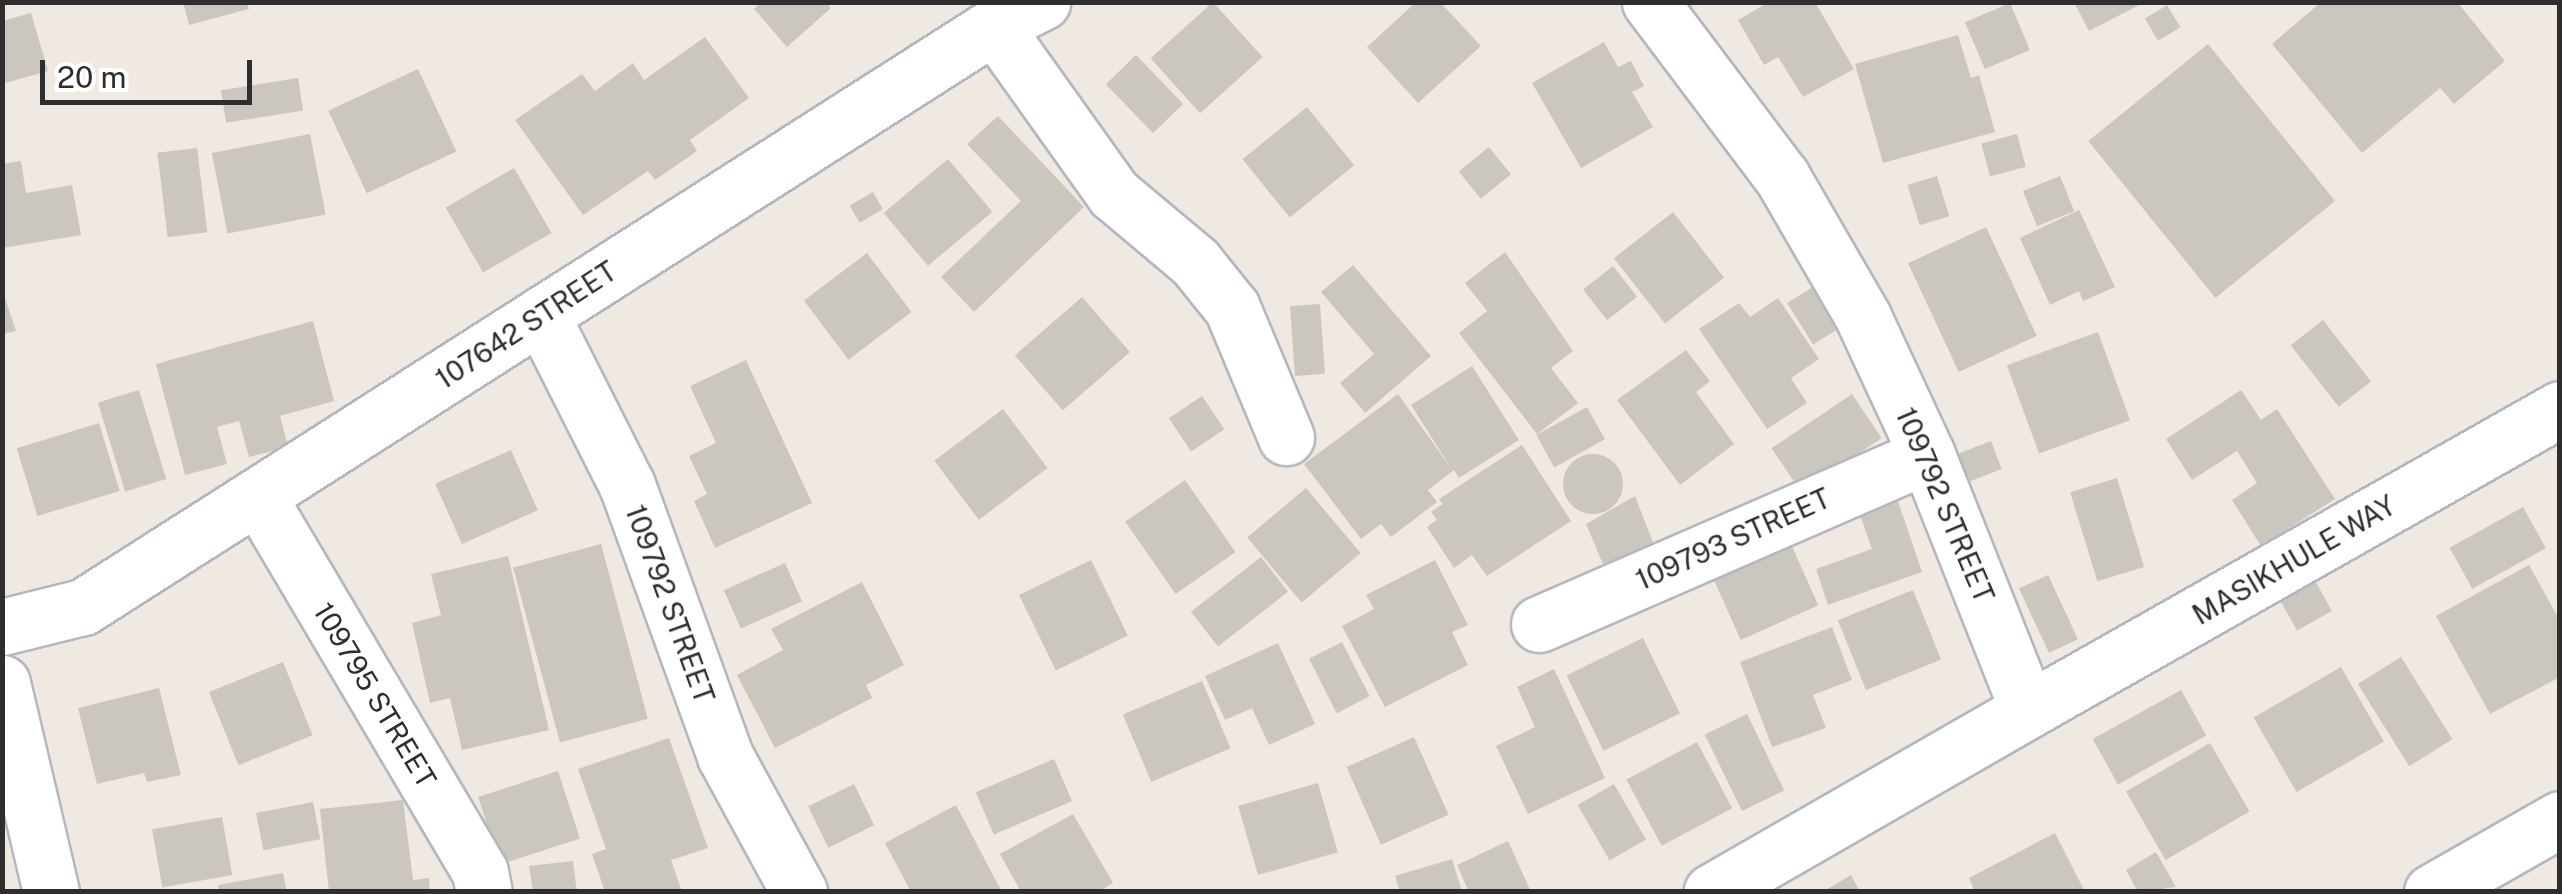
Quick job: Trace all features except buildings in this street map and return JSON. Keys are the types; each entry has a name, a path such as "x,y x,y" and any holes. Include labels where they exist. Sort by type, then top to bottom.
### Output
{"street":[{"name":"107642 STREET","path":"2,628 83,608 260,500 540,315 994,26 1042,2"},
{"name":"109792 STREET","path":"1650,2 1782,177 1863,317 1926,455 2028,710"},
{"path":"994,26 1114,194 1195,262 1232,308 1286,437"},
{"name":"109792 STREET","path":"540,315 627,485 724,756 799,892"},
{"name":"MASIKHULE WAY","path":"2028,710 2560,409"},
{"name":"109793 STREET","path":"1539,624 1926,455"},
{"name":"109795 STREET","path":"260,500 480,872 484,892"},
{"path":"2,683 51,892"},
{"path":"1712,892 2028,710"},
{"path":"2432,892 2560,819"}]}
